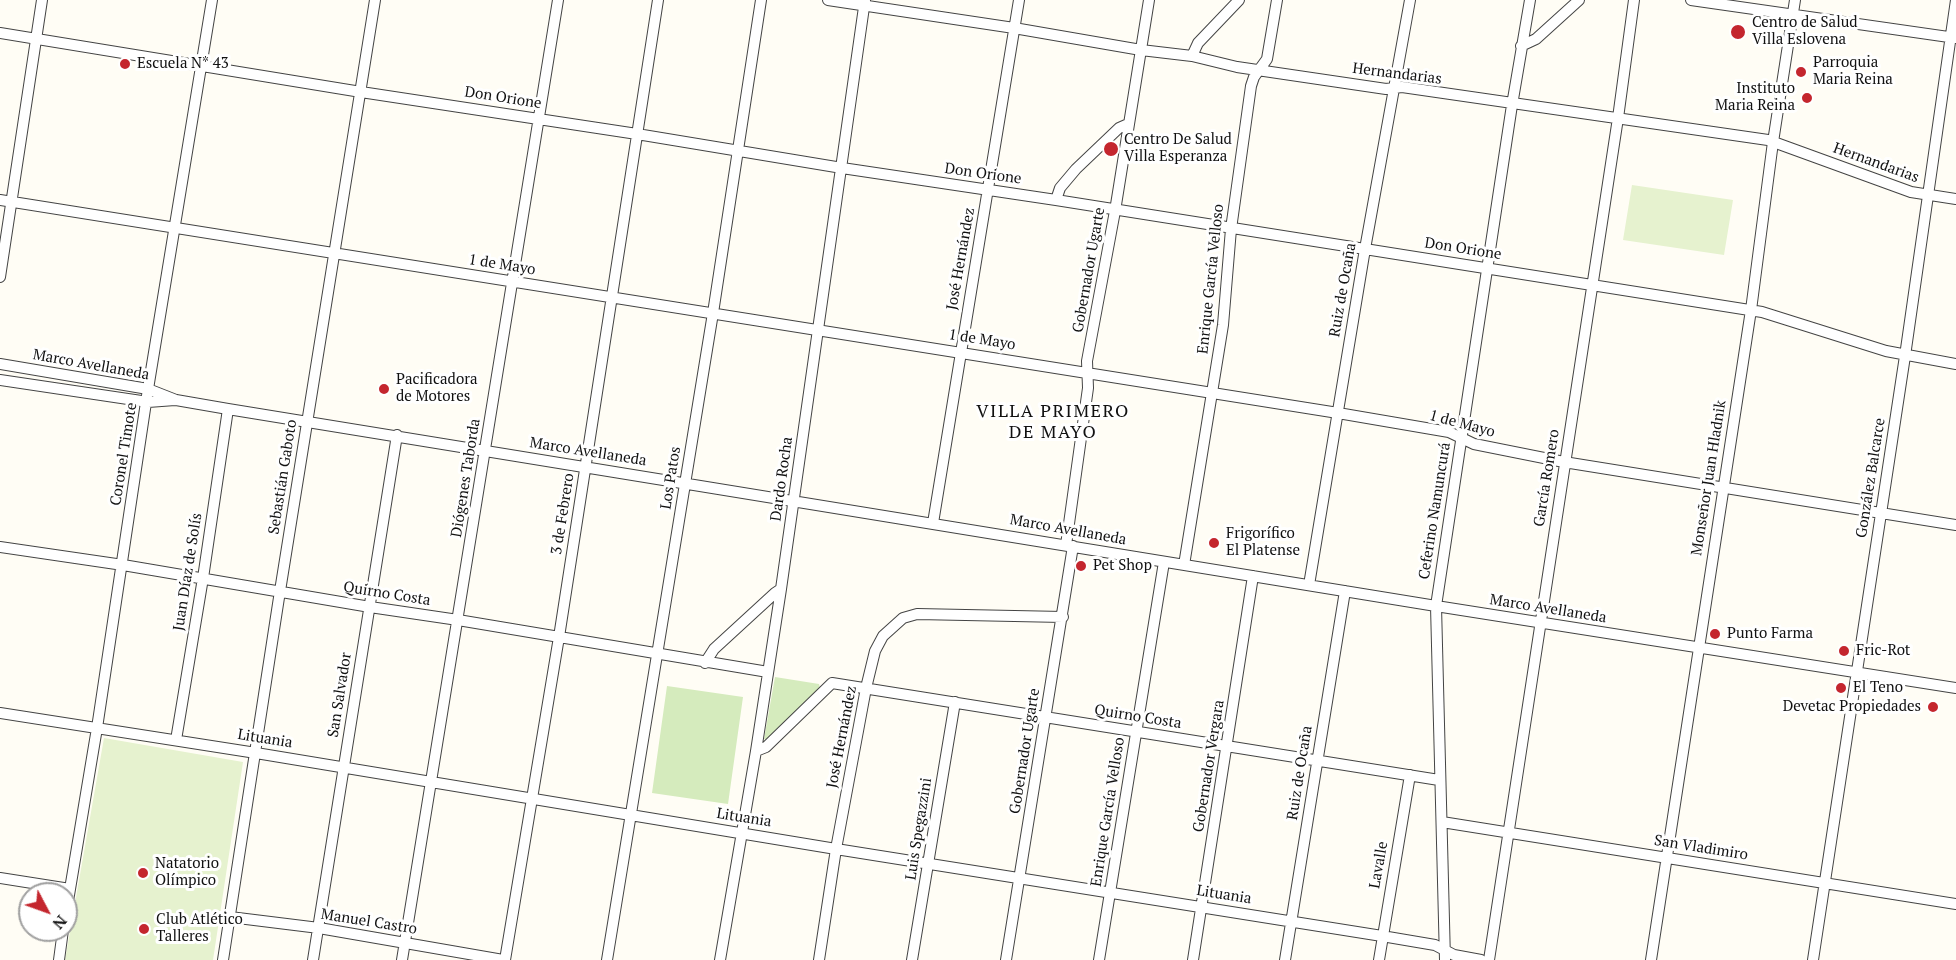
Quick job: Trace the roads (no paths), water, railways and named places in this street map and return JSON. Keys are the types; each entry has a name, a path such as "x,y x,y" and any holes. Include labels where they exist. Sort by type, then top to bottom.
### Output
{"street":[{"path":"0,277 6,201 42,0"},
{"name":"Coronel Timote","path":"71,882 98,728 148,389 212,0"},
{"name":"Sebastián Gaboto","path":"223,960 375,0"},
{"name":"Diógenes Taborda","path":"402,960 558,0"},
{"name":"3 de Febrero","path":"504,960 559,637 658,0"},
{"name":"Los Patos","path":"607,960 713,313 761,0"},
{"name":"Hernandarias","path":"828,0 865,3 1141,50 1192,56 1237,67 1394,88 1402,87 1773,142 1911,192 1956,199"},
{"name":"José Hernández","path":"933,523 1019,0"},
{"name":"Gobernador Ugarte","path":"1006,960 1063,617 1088,388 1086,372 1149,0"},
{"path":"1192,56 1198,43 1239,0"},
{"name":"Enrique García Velloso","path":"1184,565 1222,325 1231,229 1251,86 1254,77 1267,59 1277,0"},
{"name":"Ruiz de Ocaña","path":"1309,585 1365,249 1410,0"},
{"name":"Ceferino Namuncurá","path":"1445,955 1436,606 1521,46 1530,0"},
{"path":"1521,46 1536,39 1579,0"},
{"name":"García Romero","path":"1489,960 1618,118 1634,0"},
{"path":"1691,0 1953,38"},
{"name":"Monseñor Juan Hladnik","path":"1651,960 1751,310 1773,142 1795,0"},
{"name":"González Balcarce","path":"1814,960 1927,195 1953,38 1956,0"},
{"name":"Dardo Rocha","path":"720,960 782,589 865,3"},
{"name":"Don Orione","path":"0,33 361,92 1751,310 1905,356 1956,364"},
{"path":"1056,200 1060,188 1076,169 1119,128 1128,124"},
{"name":"1 de Mayo","path":"6,201 1338,413 1449,432 1474,444 1564,462 1956,525"},
{"name":"Marco Avellaneda","path":"0,364 148,389 176,400 228,409 308,420 1540,623 1956,688"},
{"name":"Marco Avellaneda","path":"0,380 147,402 176,400"},
{"name":"Juan Díaz de Solís","path":"176,740 228,409"},
{"name":"San Salvador","path":"314,960 398,435"},
{"name":"Quirno Costa","path":"0,547 203,578 768,672"},
{"name":"Enrique García Velloso","path":"1099,960 1164,562"},
{"name":"Gobernador Vergara","path":"1193,960 1253,576"},
{"path":"705,663 714,649 774,593 782,589"},
{"name":"Ruiz de Ocaña","path":"1285,960 1345,591"},
{"name":"José Hernández","path":"819,960 836,849 866,688 879,642 887,631 909,615 1063,617"},
{"name":"Quirno Costa","path":"756,751 766,747 832,683 1439,780"},
{"name":"Luis Spegazzini","path":"912,960 955,702"},
{"name":"Lituania","path":"0,713 1382,936 1435,945 1445,955 1481,960"},
{"name":"Lavalle","path":"1379,960 1410,775"},
{"name":"San Vladimiro","path":"1442,822 1956,904"},
{"path":"0,878 25,882"},
{"name":"Manuel Castro","path":"230,917 319,928 504,960"},
{"path":"59,960 61,942"}],"place":[{"name":"Centro de Salud Villa Eslovena","path":"1738,32"},
{"name":"Escuela N* 43","path":"125,64"},
{"name":"Parroquia Maria Reina","path":"1801,72"},
{"name":"Instituto Maria Reina","path":"1807,98"},
{"name":"Centro De Salud Villa Esperanza","path":"1111,149"},
{"name":"Pacificadora de Motores","path":"384,389"},
{"name":"Frigorífico El Platense","path":"1214,543"},
{"name":"Pet Shop","path":"1081,566"},
{"name":"Punto Farma","path":"1715,634"},
{"name":"Fric-Rot","path":"1844,651"},
{"name":"El Teno","path":"1841,688"},
{"name":"Devetac Propiedades","path":"1933,707"},
{"name":"Natatorio Olímpico","path":"143,873"},
{"name":"Club Atlético Talleres","path":"144,929"}],"district":[{"name":"VILLA PRIMERO DE MAYO","path":"1053,422"}]}
